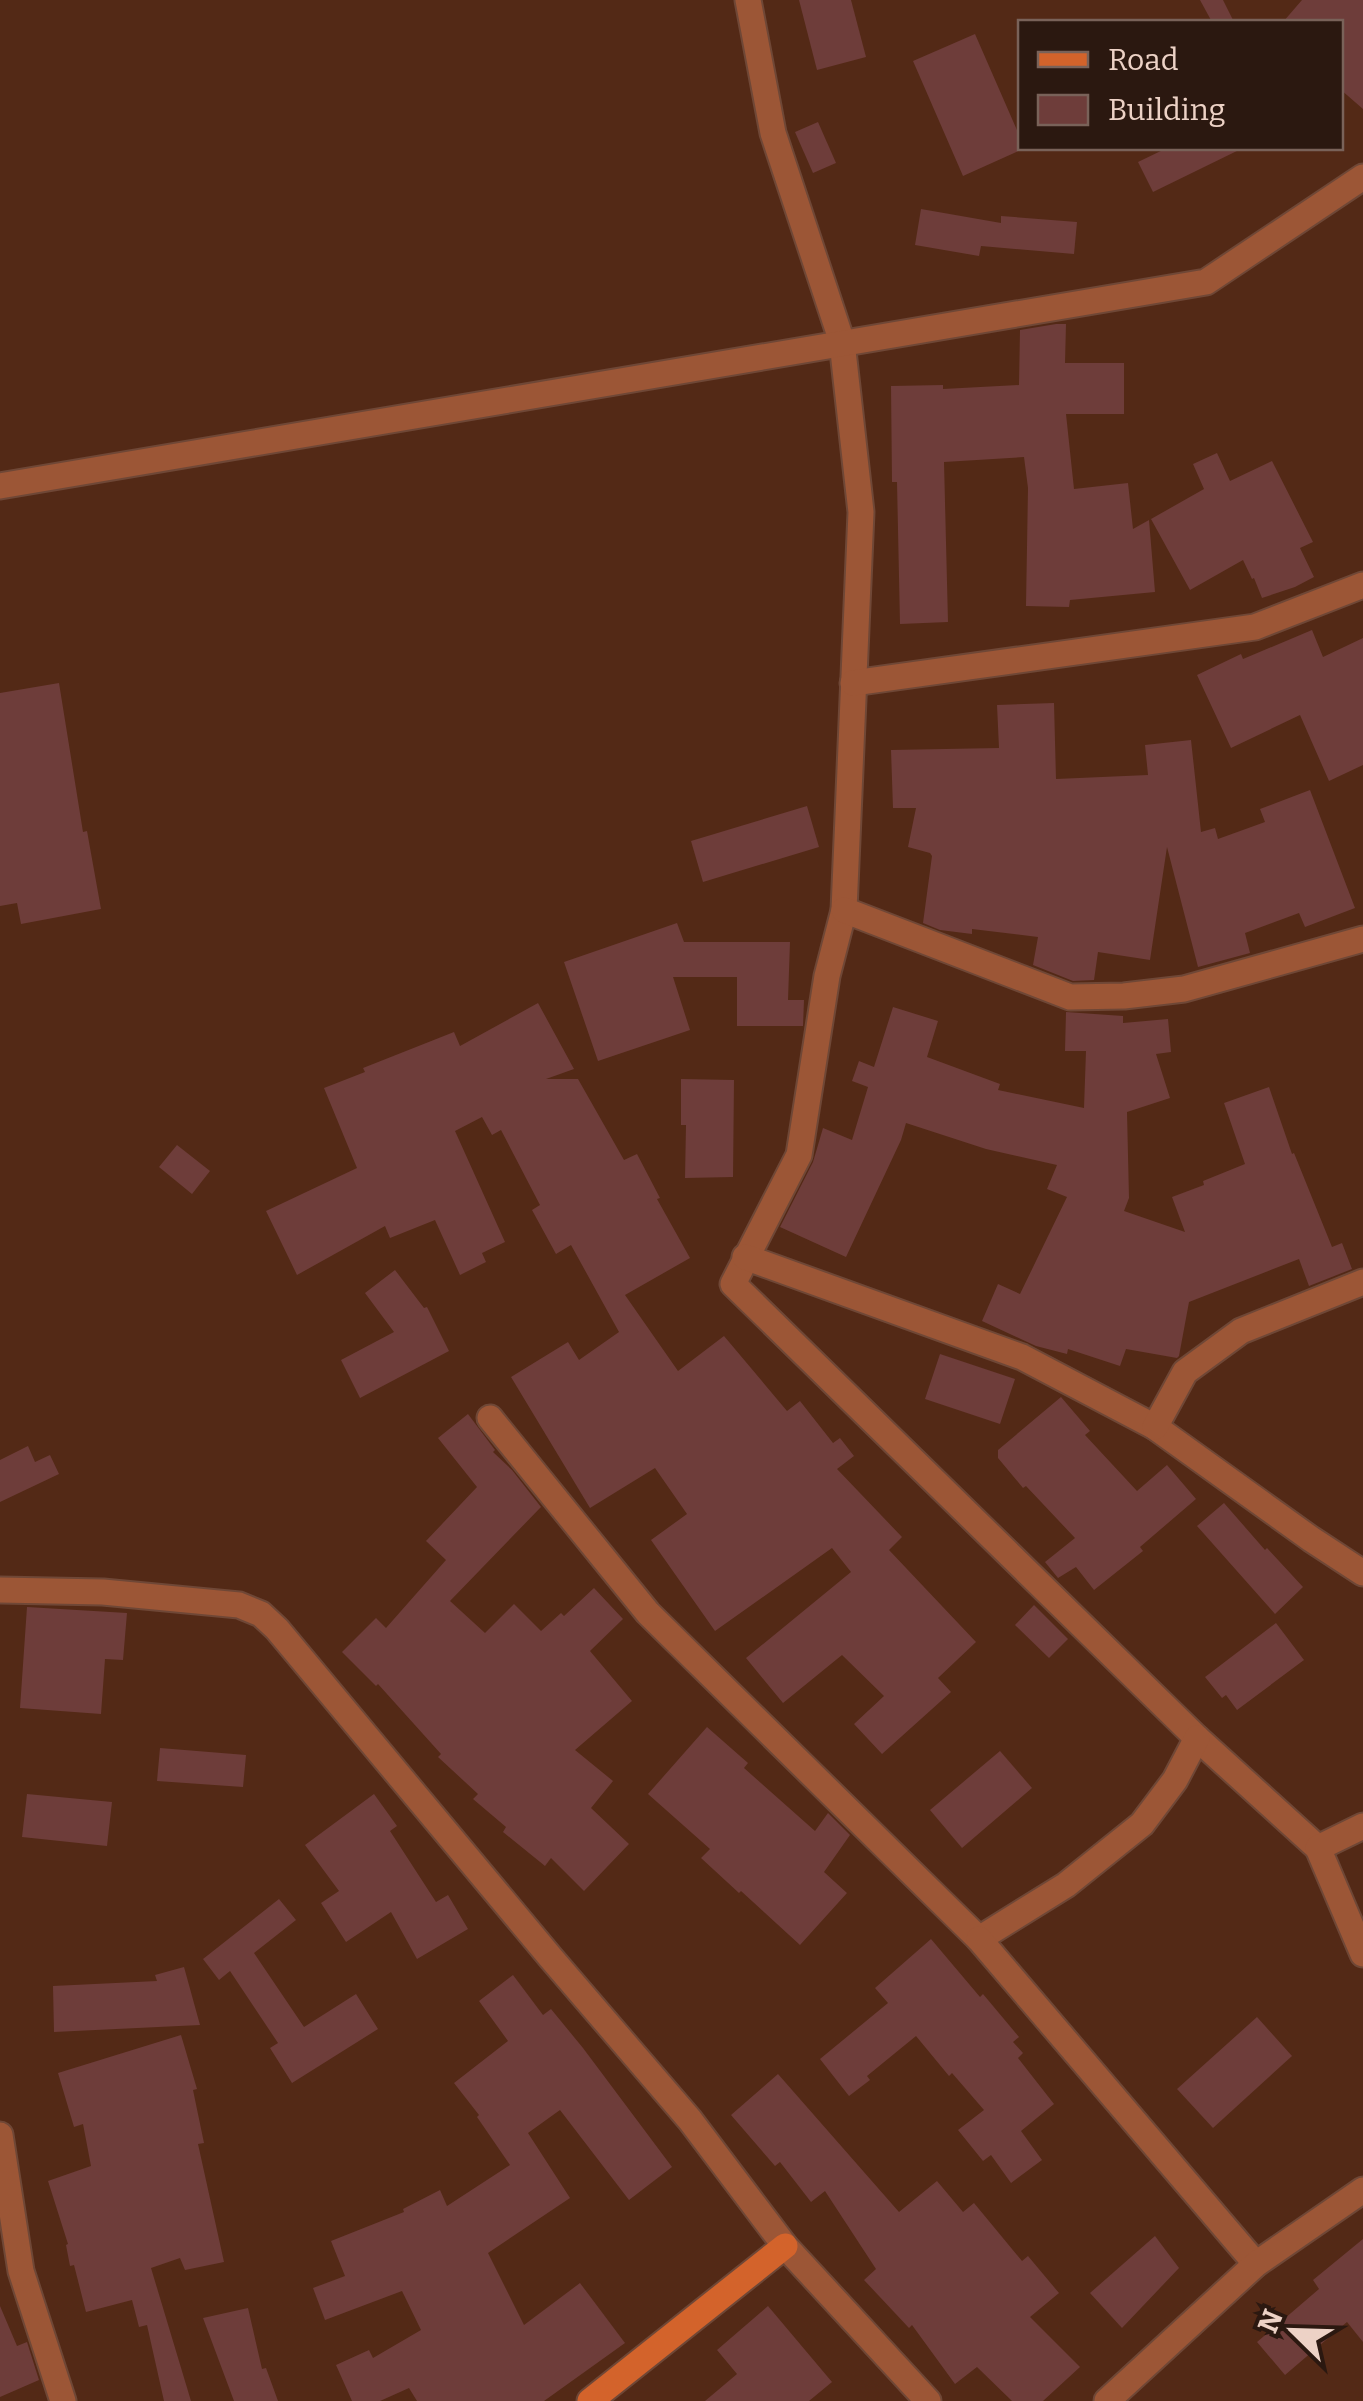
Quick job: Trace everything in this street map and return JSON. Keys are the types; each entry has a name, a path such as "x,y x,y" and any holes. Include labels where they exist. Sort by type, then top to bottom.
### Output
{"street":[{"path":"748,0 773,133 842,342 861,512 844,910 827,976 799,1155 732,1284 1198,1738 1318,1848 1363,1954"},
{"path":"0,486 1206,282 1363,177"},
{"path":"853,683 1255,627 1363,585"},
{"path":"844,910 1070,997 1184,989 1363,938"},
{"path":"745,1257 1022,1356 1155,1428 1363,1573"},
{"path":"1155,1428 1185,1372 1241,1331 1363,1282"},
{"path":"490,1418 648,1613 979,1939 1256,2264"},
{"path":"0,1590 103,1592 239,1606 261,1614 690,2120 786,2246 928,2401"},
{"path":"979,1939 1066,1885 1142,1824 1175,1780 1198,1738"},
{"path":"1318,1848 1363,1826"},
{"path":"0,2135 21,2270 63,2401"},
{"path":"1107,2401 1256,2264 1363,2190"},
{"path":"590,2401 786,2246"}],"building":[{"path":"799,0 851,0 866,57 817,70"},
{"path":"1200,0 1223,0 1233,20 1211,20"},
{"path":"1302,0 1363,0 1363,109 1343,92 1343,20 1285,20"},
{"path":"975,34 1018,132 1021,150 963,176 913,61"},
{"path":"818,122 836,163 813,173 795,132"},
{"path":"1163,150 1239,150 1153,192 1138,162"},
{"path":"921,209 1001,223 1001,216 1077,222 1074,254 981,246 979,256 915,245"},
{"path":"1066,324 1065,363 1124,363 1124,414 1066,414 1074,489 1128,483 1133,529 1149,520 1155,592 1070,600 1069,607 1026,606 1028,488 1024,457 944,462 948,622 900,624 891,386 943,385 943,389 1019,385 1020,330"},
{"path":"1217,453 1230,481 1272,461 1313,542 1300,548 1314,577 1262,598 1243,560 1190,590 1151,519 1204,489 1193,464"},
{"path":"1312,630 1323,657 1363,638 1363,765 1329,781 1300,715 1231,748 1197,675 1241,654 1243,659"},
{"path":"59,683 83,832 87,831 101,909 21,924 17,903 0,906 0,693"},
{"path":"1054,703 1056,779 1148,775 1145,745 1191,740 1201,832 1215,828 1218,839 1265,822 1260,809 1310,790 1355,908 1305,927 1299,913 1245,933 1250,953 1198,967 1167,847 1150,960 1098,952 1094,980 1073,981 1033,965 1038,937 972,929 972,934 940,930 923,923 932,856 908,847 916,808 893,808 891,750 999,748 997,705"},
{"path":"807,806 819,847 703,882 691,841"},
{"path":"677,923 684,942 790,942 788,1000 804,1000 803,1026 737,1026 737,977 673,977 690,1030 598,1061 564,962"},
{"path":"538,1003 574,1069 546,1079 578,1079 624,1160 637,1154 690,1258 625,1295 678,1371 724,1336 787,1411 800,1401 833,1443 840,1438 854,1456 837,1469 902,1537 889,1550 976,1642 938,1678 951,1692 882,1754 854,1724 884,1696 842,1655 783,1703 746,1658 851,1572 832,1548 715,1631 651,1540 687,1514 655,1468 590,1508 511,1377 568,1342 579,1360 619,1332 571,1245 556,1254 532,1210 540,1205 501,1130 492,1135 482,1117 455,1131 505,1242 482,1253 486,1262 460,1275 435,1220 390,1238 385,1226 297,1275 266,1211 357,1168 324,1088 454,1032 460,1046"},
{"path":"893,1007 938,1021 927,1057 1000,1084 998,1090 1084,1108 1086,1051 1065,1051 1066,1012 1123,1016 1123,1023 1168,1019 1171,1052 1156,1054 1170,1098 1127,1112 1129,1198 1124,1211 1185,1232 1172,1197 1245,1164 1224,1103 1269,1087 1292,1154 1332,1247 1342,1243 1352,1269 1309,1286 1299,1259 1189,1302 1177,1358 1126,1349 1120,1366 1068,1349 1067,1354 1036,1346 982,1321 998,1284 1020,1294 1067,1197 1047,1189 1057,1165 986,1149 906,1123 846,1257 780,1227 813,1162 823,1128 852,1140 868,1087 852,1081 859,1061 874,1067"},
{"path":"681,1079 734,1080 733,1177 685,1178 686,1125 681,1125"},
{"path":"177,1145 210,1171 192,1194 159,1167"},
{"path":"395,1270 427,1307 449,1351 360,1398 341,1360 394,1332 365,1293"},
{"path":"940,1354 1015,1379 1000,1424 925,1399"},
{"path":"1061,1397 1090,1431 1085,1435 1137,1491 1167,1465 1196,1499 1140,1547 1143,1551 1094,1590 1076,1567 1058,1578 1045,1562 1075,1538 998,1458 998,1450"},
{"path":"468,1414 493,1452 541,1507 450,1601 485,1633 514,1604 541,1631 594,1588 623,1619 590,1651 632,1701 575,1750 613,1781 591,1808 629,1844 584,1891 551,1858 545,1866 503,1832 506,1827 473,1799 478,1794 438,1757 441,1754 378,1684 342,1652 376,1618 386,1628 446,1560 426,1541 477,1487 438,1438"},
{"path":"28,1446 35,1462 50,1455 59,1474 0,1502 0,1460"},
{"path":"1224,1503 1303,1587 1275,1614 1197,1526"},
{"path":"1034,1605 1068,1639 1049,1658 1015,1625"},
{"path":"27,1607 127,1613 123,1660 105,1659 101,1714 20,1708"},
{"path":"1276,1623 1304,1660 1237,1710 1205,1677"},
{"path":"707,1727 748,1763 744,1768 815,1831 828,1813 850,1835 824,1872 847,1893 800,1945 701,1858 710,1849 648,1794"},
{"path":"160,1748 246,1755 243,1787 157,1781"},
{"path":"1000,1751 1032,1788 962,1848 930,1810"},
{"path":"27,1794 112,1802 107,1846 22,1837"},
{"path":"374,1794 397,1826 390,1831 436,1902 448,1895 468,1929 417,1959 391,1912 346,1942 321,1903 339,1891 305,1845"},
{"path":"279,1899 296,1920 254,1953 304,2027 356,1994 378,2029 292,2083 270,2048 278,2043 230,1971 219,1980 203,1959"},
{"path":"931,1939 1019,2037 1013,2042 1023,2053 1018,2058 1054,2104 1021,2131 1042,2160 1011,2183 991,2155 983,2161 958,2130 984,2110 916,2036 849,2096 820,2059 888,2003 875,1988"},
{"path":"184,1967 200,2025 54,2032 53,1986 157,1981 155,1975"},
{"path":"513,1975 543,2015 551,2009 672,2167 629,2200 560,2110 528,2133 570,2198 488,2253 524,2325 580,2283 625,2343 544,2401 417,2401 409,2388 380,2401 352,2401 336,2365 369,2350 373,2358 421,2330 402,2291 325,2320 313,2288 345,2276 331,2241 404,2212 403,2209 440,2190 447,2206 510,2165 454,2083 508,2041 479,2001"},
{"path":"1257,2017 1292,2056 1213,2128 1177,2089"},
{"path":"181,2035 197,2089 193,2090 204,2143 198,2144 224,2262 185,2270 180,2258 151,2268 191,2401 164,2401 147,2325 139,2327 132,2300 86,2312 48,2181 91,2166 83,2124 74,2127 58,2073"},
{"path":"778,2074 899,2212 937,2181 963,2212 974,2203 1022,2261 1028,2256 1059,2293 1030,2317 1080,2367 1043,2401 1012,2401 977,2367 955,2384 912,2325 909,2328 864,2280 876,2269 825,2191 811,2202 780,2162 775,2166 731,2115"},
{"path":"1155,2236 1179,2268 1122,2328 1090,2293"},
{"path":"1363,2239 1363,2342 1347,2322 1285,2375 1257,2342 1319,2289 1313,2280"},
{"path":"0,2306 17,2346 27,2342 39,2380 0,2397"},
{"path":"768,2306 832,2382 809,2401 705,2401 737,2374 717,2350"},
{"path":"248,2308 262,2369 266,2368 278,2401 234,2401 203,2318"}]}
